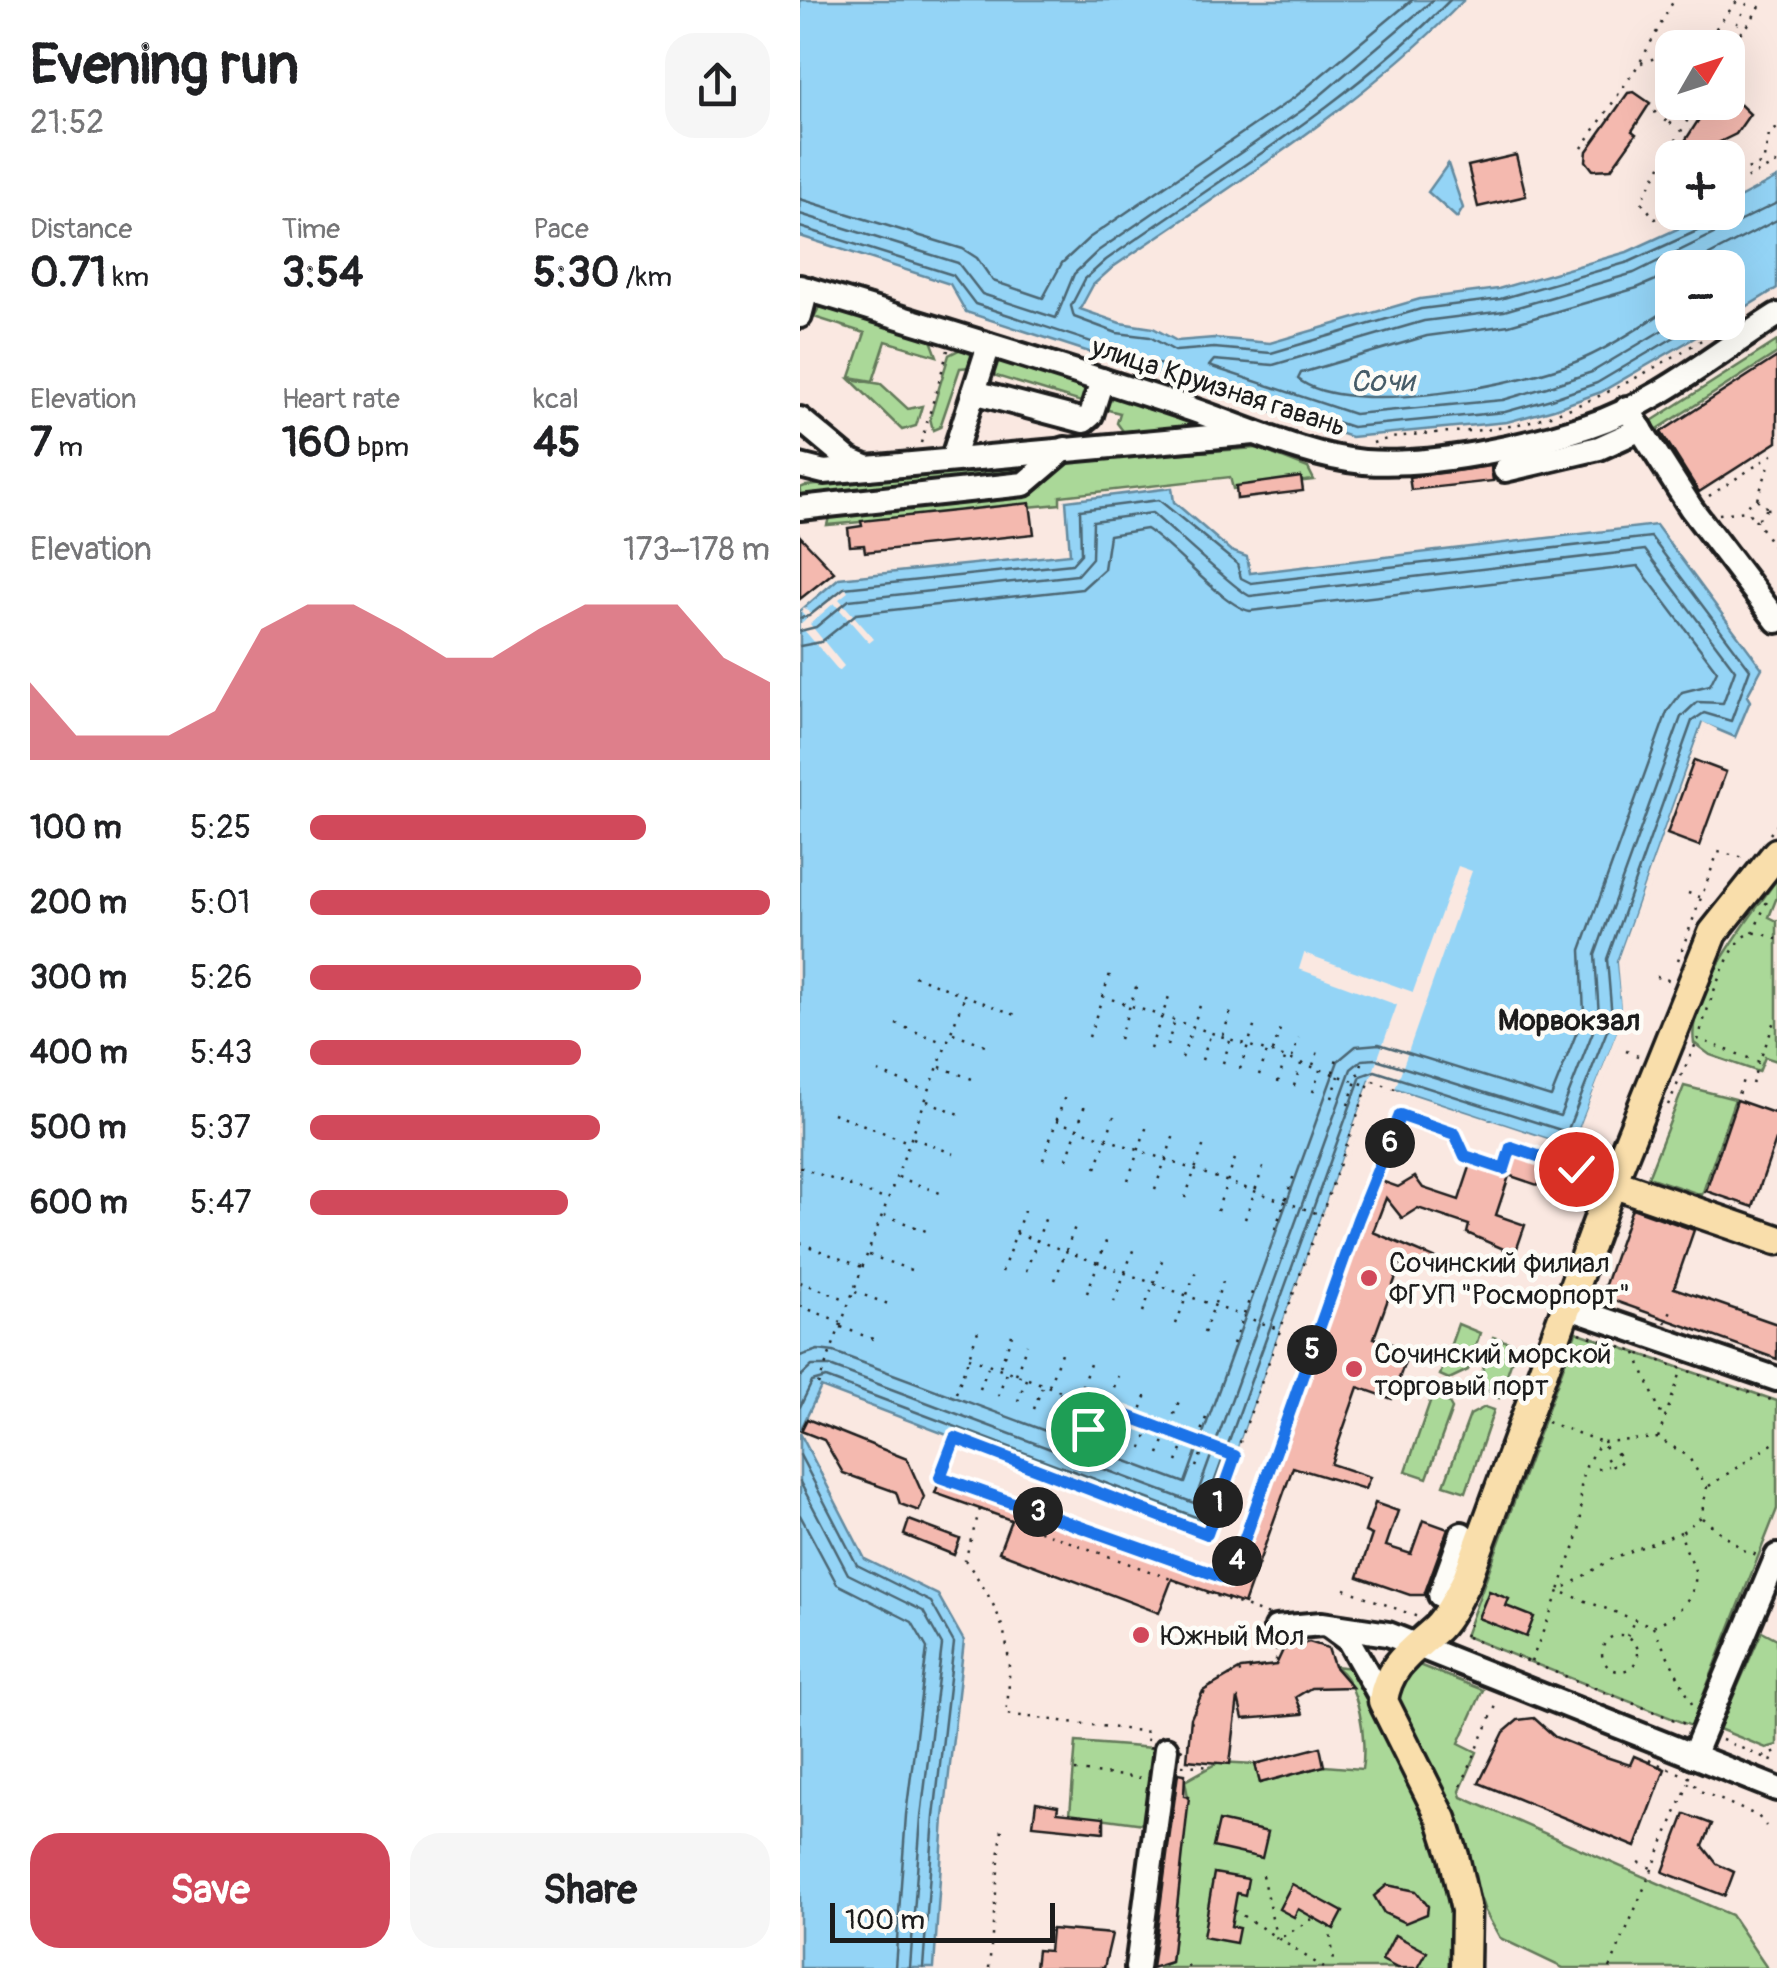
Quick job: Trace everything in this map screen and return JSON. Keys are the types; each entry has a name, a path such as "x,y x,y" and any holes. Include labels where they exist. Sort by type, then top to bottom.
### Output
{"main road":[{"path":"1465,1968 1462,1883 1426,1786 1383,1702 1390,1672 1416,1643 1439,1626 1466,1582 1571,1319 1612,1183 1714,933 1773,862"},
{"path":"1612,1183 1777,1240"}],"street":[{"path":"800,316 804,288"},
{"name":"улица Круизная гавань","path":"804,288 1102,380 1321,454 1364,462 1406,462 1518,445 1590,426 1627,408 1777,315"},
{"path":"952,460 989,345"},
{"path":"974,392 1084,421 1090,415 1102,380"},
{"path":"1627,408 1702,507 1777,621"},
{"path":"800,419 849,460 868,468"},
{"path":"1504,470 1599,448 1641,429"},
{"path":"800,466 824,472 1263,432"},
{"path":"800,508 1024,484 1065,449"},
{"path":"1571,1319 1705,1354 1777,1378"},
{"path":"1440,1594 1462,1534"},
{"path":"1692,1767 1776,1559"},
{"path":"1279,1634 1322,1624 1416,1643 1508,1679 1692,1767 1777,1789"},
{"path":"1322,1624 1349,1641 1383,1702"},
{"path":"1137,1968 1170,1762"}],"path":[{"path":"1582,148 1639,64 1674,0"},
{"path":"1715,30 1738,0"},
{"path":"1734,30 1749,0"},
{"path":"1743,30 1764,0"},
{"path":"1639,64 1655,58"},
{"path":"1745,170 1763,163 1769,136 1777,128"},
{"path":"1745,180 1777,163"},
{"path":"1655,177 1641,201 1655,218"},
{"path":"914,464 953,334"},
{"path":"1366,447 1377,441 1508,426 1557,414 1604,396 1700,340"},
{"path":"1702,507 1777,452"},
{"path":"1768,461 1777,468"},
{"path":"1748,510 1757,500 1768,461"},
{"path":"1757,500 1765,509"},
{"path":"1702,507 1748,510 1777,552"},
{"path":"1755,518 1765,509 1777,508"},
{"path":"1688,893 1701,897"},
{"path":"1664,1112 1728,959 1743,938 1753,933 1777,939"},
{"path":"1089,1037 1110,974"},
{"path":"914,976 1021,1017"},
{"path":"1656,977 1670,981"},
{"path":"1119,1038 1138,981"},
{"path":"1150,1048 1170,991"},
{"path":"818,1385 965,995"},
{"path":"1102,996 1368,1085"},
{"path":"1182,1058 1202,1000"},
{"path":"1223,1036 1231,1011"},
{"path":"1752,1084 1777,1016"},
{"path":"1167,1046 1175,1020"},
{"path":"1240,1069 1256,1021"},
{"path":"896,1024 947,1044"},
{"path":"1272,1053 1280,1029"},
{"path":"951,1032 988,1046"},
{"path":"1202,1060 1212,1033"},
{"path":"1292,1060 1299,1038"},
{"path":"1698,1038 1759,1062"},
{"path":"1223,1063 1231,1039"},
{"path":"1312,1067 1320,1046"},
{"path":"1259,1074 1267,1051"},
{"path":"1626,1052 1642,1058"},
{"path":"1332,1073 1338,1054"},
{"path":"1278,1082 1286,1058"},
{"path":"1294,1086 1302,1063"},
{"path":"1348,1105 1362,1063"},
{"path":"938,1066 975,1080"},
{"path":"1313,1092 1320,1069"},
{"path":"878,1072 929,1092"},
{"path":"1332,1098 1339,1076"},
{"path":"1395,1089 1370,1080 1207,1534 955,1438 940,1477 1230,1580 1358,1219 1400,1115 1455,1134 1465,1156 1504,1169 1511,1147 1591,1174 1597,1157"},
{"path":"1702,1200 1743,1080"},
{"path":"1043,1160 1065,1096"},
{"path":"925,1101 962,1115"},
{"path":"1067,1159 1086,1102"},
{"path":"1096,1168 1116,1111"},
{"path":"834,1114 954,1154"},
{"path":"1056,1122 1322,1215"},
{"path":"1128,1180 1148,1123"},
{"path":"1156,1189 1176,1132"},
{"path":"1184,1198 1204,1141"},
{"path":"1217,1210 1237,1154"},
{"path":"1246,1219 1266,1162"},
{"path":"800,1167 888,1200"},
{"path":"1275,1230 1295,1172"},
{"path":"897,1177 940,1193"},
{"path":"1002,1272 1025,1208"},
{"path":"882,1214 926,1231"},
{"path":"1026,1271 1046,1214"},
{"path":"1055,1280 1076,1224"},
{"path":"1016,1233 1280,1330"},
{"path":"1088,1292 1108,1236"},
{"path":"800,1244 862,1267"},
{"path":"1114,1302 1135,1246"},
{"path":"867,1254 910,1270"},
{"path":"1144,1312 1164,1255"},
{"path":"1176,1324 1197,1268"},
{"path":"1204,1334 1225,1276"},
{"path":"800,1282 850,1301"},
{"path":"1233,1344 1254,1287"},
{"path":"854,1291 890,1305"},
{"path":"1664,1324 1674,1304"},
{"path":"800,1306 878,1341"},
{"path":"1571,1319 1636,1352 1777,1402"},
{"path":"956,1393 978,1332"},
{"path":"1000,1368 1012,1335"},
{"path":"1016,1374 1028,1344"},
{"path":"1636,1352 1664,1420"},
{"path":"1034,1409 1061,1353"},
{"path":"969,1356 1235,1456"},
{"path":"980,1389 989,1364"},
{"path":"1070,1420 1090,1364"},
{"path":"1658,1438 1682,1369"},
{"path":"998,1396 1007,1371"},
{"path":"1107,1408 1118,1376"},
{"path":"1018,1401 1026,1378"},
{"path":"1138,1420 1149,1389"},
{"path":"1052,1415 1062,1391"},
{"path":"1159,1454 1179,1401"},
{"path":"1088,1429 1096,1404"},
{"path":"1106,1435 1115,1411"},
{"path":"1197,1442 1208,1412"},
{"path":"1122,1441 1131,1417"},
{"path":"1545,1422 1602,1442 1658,1438 1688,1456 1707,1487 1701,1517 1682,1532 1613,1558 1560,1591"},
{"path":"1142,1448 1151,1424"},
{"path":"1178,1462 1186,1438"},
{"path":"1707,1487 1777,1441"},
{"path":"1602,1442 1610,1466"},
{"path":"1531,1662 1577,1540 1581,1475 1602,1442"},
{"path":"1196,1468 1205,1445"},
{"path":"1609,1455 1616,1453 1622,1460"},
{"path":"1622,1460 1631,1458"},
{"path":"1619,1466 1622,1460"},
{"path":"1598,1469 1619,1466"},
{"path":"1619,1466 1623,1471"},
{"path":"1076,1771 1136,1780 1170,1762 1188,1745 1190,1718 1209,1686 1233,1672 1276,1665 1277,1618 980,1509 965,1560 993,1602 1010,1646 1006,1714 1148,1732 1146,1747 1170,1762 1213,1767"},
{"path":"1701,1517 1743,1550 1776,1559"},
{"path":"1560,1591 1652,1626 1663,1622 1692,1594 1695,1571 1682,1532"},
{"path":"1346,1589 1691,1726"},
{"path":"1627,1636 1634,1619"},
{"path":"1652,1626 1696,1711"},
{"path":"1627,1636 1637,1646 1638,1660 1628,1670 1614,1671 1604,1661 1603,1647 1613,1637 1627,1636"},
{"path":"1462,1786 1517,1657"},
{"path":"1761,1757 1777,1752"},
{"path":"1639,1756 1692,1767"},
{"path":"1692,1767 1698,1790 1758,1816 1766,1826"},
{"path":"1610,1968 1692,1767"},
{"path":"989,1968 1002,1828"},
{"path":"1639,1862 1652,1868"},
{"path":"1262,1876 1277,1940"},
{"path":"1234,1910 1324,1968"},
{"path":"1277,1940 1314,1918"},
{"path":"1329,1926 1334,1968"}],"green space":[{"path":"827,307 931,340 937,356 886,341 873,381 850,377 865,333 814,317 819,308"},
{"path":"1777,341 1777,353 1656,430 1650,422"},
{"path":"961,349 975,357 971,367 960,368 940,427 933,430 930,418 949,355"},
{"path":"997,360 1083,384 1088,389 1087,399 1081,402 993,375 988,369"},
{"path":"850,379 881,384 908,409 922,406 916,426 902,430"},
{"path":"1112,395 1191,419 1190,431 1126,435 1117,423 1120,413 1104,409"},
{"path":"1257,448 1308,468 1314,480 1233,489 1230,477 1060,496 1060,504 827,525 830,514 1034,489 1070,461"},
{"path":"1038,466 1027,475 800,500 800,488 805,486"},
{"path":"1777,879 1777,897 1769,917 1777,921 1777,1061 1765,1057 1759,1072 1710,1055 1694,1043 1694,1024 1700,1002 1723,957"},
{"path":"1684,1086 1735,1099 1702,1195 1648,1177"},
{"path":"1458,1324 1480,1333 1468,1370 1449,1379 1440,1375"},
{"path":"1576,1332 1777,1401 1777,1509 1691,1726 1465,1636"},
{"path":"1493,1337 1517,1345 1499,1398 1490,1394 1481,1376"},
{"path":"1434,1390 1443,1393 1452,1409 1427,1478 1406,1471"},
{"path":"1485,1407 1494,1410 1466,1492 1444,1485 1470,1415"},
{"path":"1762,1631 1777,1639 1777,1745 1766,1748 1719,1729"},
{"path":"1411,1662 1483,1690 1459,1743 1477,1752 1460,1791 1462,1797 1731,1915 1767,1968 1563,1968 1500,1938 1485,1911 1442,1789 1396,1700 1401,1674"},
{"path":"1334,1666 1352,1668 1418,1787 1452,1896 1456,1968 1158,1968 1171,1962 1188,1797 1185,1781 1219,1762 1255,1764 1260,1783 1324,1766 1362,1769 1362,1728 1356,1698"},
{"path":"1076,1742 1166,1749 1159,1826 1070,1814"}],"water":[{"name":"Сочи","path":"800,0 1464,0 1340,109 1113,267 1093,285 1080,309 1120,323 1153,328 1177,341 1214,338 1270,343 1420,299 1498,289 1627,252 1675,230 1745,230 1745,195 1777,178 1777,288 1745,308 1745,250 1655,250 1655,340 1691,340 1601,392 1554,409 1507,422 1351,437 966,312 950,284 800,236"},
{"path":"1448,164 1463,208 1457,218 1428,192"},
{"path":"1172,488 1174,502 1231,551 1247,557 1250,573 1656,525 1762,668 1747,696 1750,701 1735,737 1702,723 1617,962 1623,1019 1572,1147 1370,1080 1207,1534 821,1387 800,1431 800,611 839,578 1070,554 1066,501"},
{"path":"800,1433 865,1559 938,1595 964,1641 944,1818 934,1968 800,1968"}],"pier":[{"path":"844,586 848,592 839,599 874,639 869,643 834,603 810,624 844,666 839,671 804,630 800,632 800,624 807,618 801,611 804,607 811,614"},
{"path":"1703,722 1717,729 1716,734 1706,729 1622,963 1627,1021 1577,1150 1571,1152 1373,1086 1211,1538 953,1442 955,1438 1207,1534 1397,1005 1299,969 1304,953 1413,992 1458,866 1472,871 1395,1089 1572,1147 1622,1019 1617,962"}],"building":[{"path":"1634,92 1650,103 1632,131 1636,134 1611,169 1593,170 1586,161 1587,151 1628,93"},
{"path":"1745,109 1750,114 1736,134 1724,140 1686,140 1698,120 1745,120"},
{"path":"1516,155 1526,196 1478,207 1468,166"},
{"path":"1777,357 1777,442 1699,492 1661,432"},
{"path":"1491,466 1493,481 1411,490 1409,477"},
{"path":"1301,477 1303,491 1237,499 1236,486"},
{"path":"1030,503 1034,534 865,552 864,545 850,546 848,528 862,526 861,521"},
{"path":"800,536 834,572 800,599"},
{"path":"1694,760 1726,772 1699,846 1667,834"},
{"path":"1737,1100 1777,1114 1777,1137 1753,1207 1706,1191"},
{"path":"1511,1147 1576,1169 1567,1195 1502,1173"},
{"path":"1471,1164 1509,1176 1496,1215 1525,1225 1515,1254 1467,1233 1469,1225 1418,1208 1402,1218 1386,1198 1373,1232 1446,1263 1442,1274 1402,1260 1374,1338 1409,1350 1392,1399 1358,1387 1331,1464 1370,1477 1365,1489 1293,1467 1244,1604 1172,1579 1159,1613 999,1552 1011,1520 935,1493 941,1477 1230,1581 1373,1178 1398,1187 1415,1177 1423,1188 1459,1200"},
{"path":"1632,1208 1694,1230 1674,1288 1777,1324 1777,1359 1601,1296"},
{"path":"807,1419 907,1459 924,1497 919,1511 900,1504 896,1492 843,1473 824,1440 801,1431"},
{"path":"1375,1503 1398,1511 1386,1546 1411,1554 1423,1520 1448,1529 1424,1595 1410,1595 1358,1577 1372,1535 1365,1532"},
{"path":"909,1520 960,1539 954,1555 904,1535"},
{"path":"1489,1591 1509,1599 1506,1606 1534,1617 1526,1637 1478,1618"},
{"path":"1309,1642 1328,1648 1334,1666 1352,1687 1311,1688 1296,1697 1303,1714 1243,1719 1238,1698 1230,1764 1187,1760 1191,1718 1203,1691 1241,1669 1276,1665 1283,1650"},
{"path":"1534,1718 1555,1737 1600,1755 1630,1765 1634,1756 1665,1769 1636,1847 1479,1783 1504,1732 1518,1720"},
{"path":"1320,1747 1324,1766 1260,1783 1255,1764"},
{"path":"1178,1773 1185,1774 1184,1796 1189,1797 1171,1962 1152,1968"},
{"path":"1036,1802 1058,1806 1057,1812 1104,1817 1104,1832 1033,1825"},
{"path":"1685,1814 1712,1824 1703,1846 1717,1864 1734,1872 1725,1896 1663,1872"},
{"path":"1219,1821 1268,1832 1262,1858 1213,1847"},
{"path":"1214,1873 1248,1879 1245,1895 1237,1893 1231,1926 1239,1928 1236,1943 1203,1937"},
{"path":"1292,1884 1343,1912 1334,1929 1298,1909 1294,1917 1279,1909"},
{"path":"1387,1885 1416,1891 1428,1906 1427,1914 1405,1923 1384,1913 1374,1896"},
{"path":"1051,1929 1112,1934 1104,1968 1035,1968 1037,1950 1049,1951"},
{"path":"1395,1935 1427,1952 1418,1968 1397,1968 1382,1960"}],"place":[{"name":"Сочинский филиал ФГУП \"Росморпорт\"","path":"1369,1278"},
{"name":"Сочинский морской торговый порт","path":"1354,1369"},
{"name":"Южный Мол","path":"1141,1635"}],"district":[{"name":"Морвокзал","path":"1569,1020"}],"route":[{"path":"1088,1429 1096,1404 1235,1456 1207,1534 955,1438 940,1477 1230,1580 1358,1219 1400,1115 1455,1134 1465,1156 1504,1169 1511,1147 1576,1169"}]}
